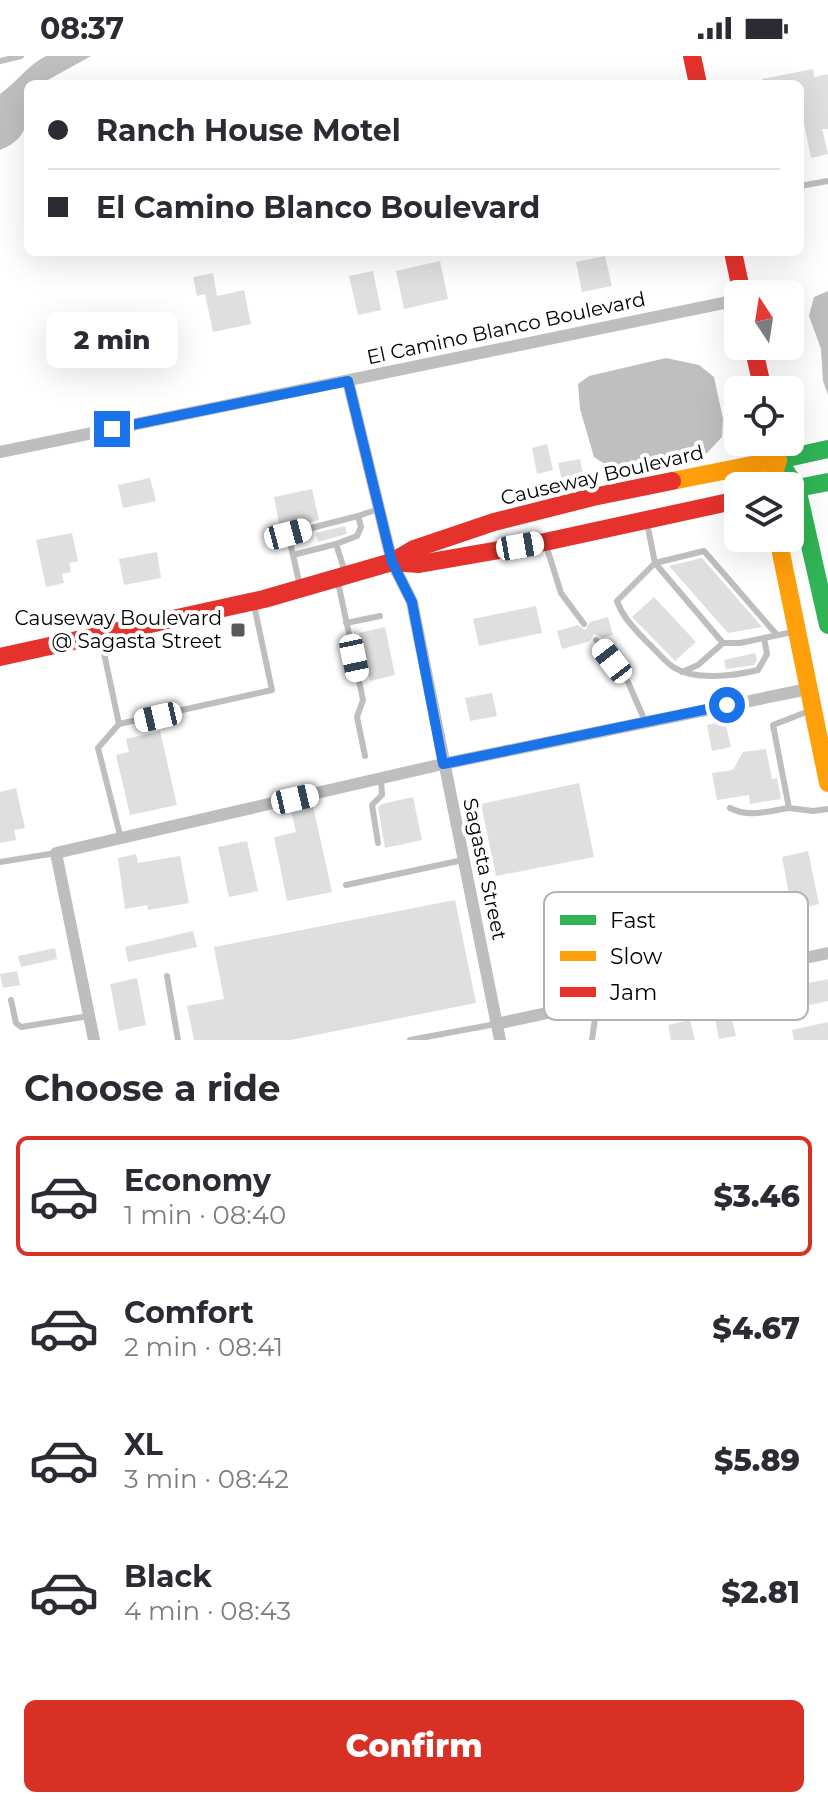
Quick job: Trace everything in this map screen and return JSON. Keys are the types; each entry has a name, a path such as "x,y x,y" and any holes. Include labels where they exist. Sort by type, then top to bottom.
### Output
{"main road":[{"path":"692,56 697,80"},
{"path":"734,256 739,280"},
{"name":"Causeway Boulevard","path":"804,450 828,449"},
{"name":"Causeway Boulevard","path":"0,657 301,589 392,562 414,549 494,522 756,456"},
{"path":"804,486 828,482"},
{"name":"Causeway Boulevard","path":"392,562 419,564 545,542 724,503"},
{"path":"804,527 827,618"},
{"path":"781,552 828,783"}],"street":[{"name":"El Camino Blanco Boulevard","path":"0,452 724,303"},
{"name":"Sagasta Street","path":"348,381 392,562 412,602 500,1040"},
{"path":"94,1040 56,853 443,764 808,689"},
{"path":"808,957 828,953"},
{"path":"496,1024 544,1014"}],"lane":[{"path":"0,61 21,56"},
{"path":"804,185 828,181"},
{"path":"301,589 288,534 379,509"},
{"path":"293,555 357,536 361,527 358,516"},
{"path":"647,520 655,563 723,643"},
{"path":"545,542 561,593 584,624"},
{"path":"336,544 346,623 363,700 357,717 365,756"},
{"path":"764,638 767,654 758,670 740,675 682,672 670,665 623,616 617,601 655,563 704,551 777,635"},
{"path":"121,839 98,748 119,724 272,690 253,601"},
{"path":"346,623 380,616"},
{"path":"682,672 698,665 723,643 740,643 796,631"},
{"path":"100,635 119,724"},
{"path":"596,640 628,682 646,722"},
{"path":"789,808 773,725 813,710"},
{"path":"378,843 372,805 382,795 381,779"},
{"path":"730,808 739,813 753,814 789,808 828,809"},
{"path":"0,862 56,853"},
{"path":"346,885 463,860"},
{"path":"167,976 178,1040"},
{"path":"11,1000 16,1023 21,1027 89,1016"},
{"path":"592,1040 595,1020"},
{"path":"410,1040 496,1024"}],"shaded area":[{"path":"46,56 91,56 48,80 24,80 24,128 11,145 0,150 0,94"},
{"path":"828,291 828,395 823,381 821,349 809,316 814,297"},
{"path":"666,358 699,365 714,377 723,419 722,437 707,453 617,472 594,457 580,409 578,384 589,376"}],"building":[{"path":"813,69 814,77 828,74 828,129 822,129 828,154 811,158 804,123 804,80 762,79"},
{"path":"605,256 612,286 582,292 576,262"},
{"path":"440,261 448,299 404,309 396,271"},
{"path":"373,271 381,310 358,315 349,276"},
{"path":"213,273 217,296 244,290 251,324 213,332 205,294 197,296 193,277"},
{"path":"547,444 553,470 537,474 532,448"},
{"path":"580,459 584,480 563,485 558,463"},
{"path":"150,478 156,501 123,508 118,485"},
{"path":"312,489 319,520 280,529 274,497"},
{"path":"345,526 347,534 318,542 316,533"},
{"path":"72,533 78,561 69,563 71,572 62,574 64,583 46,587 36,540"},
{"path":"157,552 161,578 124,585 119,559"},
{"path":"702,558 762,627 728,633 669,566"},
{"path":"654,597 696,642 675,661 632,617"},
{"path":"536,606 542,633 479,646 473,619"},
{"path":"608,617 613,635 602,638 594,634 590,641 562,649 557,631 578,625 585,630 590,622"},
{"path":"385,627 395,675 370,681 359,633"},
{"path":"755,653 757,660 754,665 726,669 724,660"},
{"path":"492,693 497,716 470,721 465,698"},
{"path":"725,721 731,747 712,751 707,725"},
{"path":"160,731 177,805 130,815 116,755 129,752 126,739"},
{"path":"766,749 772,779 777,778 781,799 750,804 749,795 717,800 712,773 733,770 743,752"},
{"path":"579,783 594,857 496,876 481,804"},
{"path":"16,788 25,828 14,830 16,840 0,843 0,792"},
{"path":"413,797 422,840 385,848 378,807"},
{"path":"313,806 332,892 287,901 274,837 296,832 291,811"},
{"path":"247,841 258,891 229,897 218,847"},
{"path":"808,851 819,904 808,906 808,892 789,892 782,857"},
{"path":"136,854 138,863 180,856 189,903 148,910 147,905 125,909 118,858"},
{"path":"455,900 476,1003 291,1040 194,1040 187,1006 224,999 214,947"},
{"path":"193,931 197,947 128,962 125,947"},
{"path":"55,948 57,959 21,967 18,956"},
{"path":"17,971 20,985 3,988 0,974"},
{"path":"137,978 146,1025 119,1031 110,984"},
{"path":"828,979 828,1001 808,1005 808,983"},
{"path":"690,1020 695,1040 671,1040 668,1025"},
{"path":"715,1020 732,1020 736,1036 719,1039"},
{"path":"828,1022 828,1040 794,1040 792,1030"}],"traffic: fast":[{"path":"778,460 828,449"},
{"path":"777,456 797,488 828,625"},
{"path":"804,487 828,482"}],"traffic: slow":[{"path":"775,472 778,460"},
{"path":"672,481 778,460"},
{"path":"781,552 828,783"}],"traffic: jam":[{"path":"692,56 697,80"},
{"path":"734,256 739,280"},
{"path":"756,360 760,376"},
{"path":"0,657 264,599 392,562 414,549 494,522 672,481"},
{"path":"392,562 419,564 545,542 724,503"}],"place":[{"name":"Causeway Boulevard @ Sagasta Street","path":"238,630"}],"route":[{"path":"112,429 348,381 392,562 412,602 443,764 727,705"}]}
